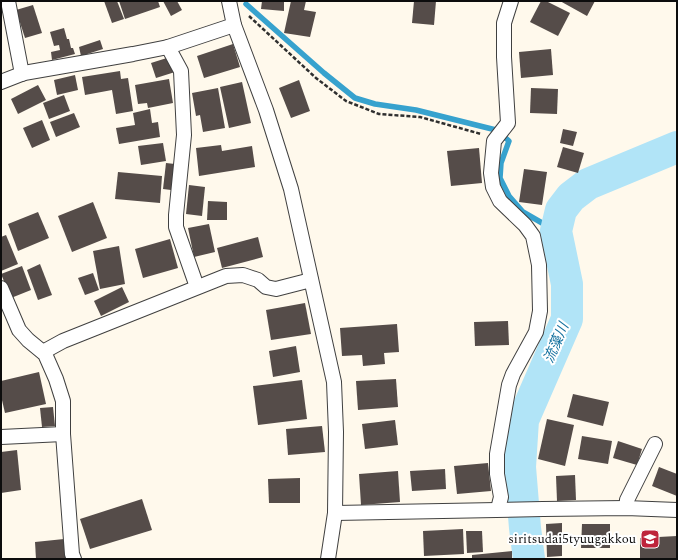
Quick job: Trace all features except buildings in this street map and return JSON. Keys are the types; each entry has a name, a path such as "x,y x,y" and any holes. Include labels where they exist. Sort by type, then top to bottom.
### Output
{"street":[{"path":"8,1 22,74"},
{"path":"503,509 497,474 497,454 509,385 513,374 536,332 540,311 539,265 533,236 525,225 500,201 493,187 491,173 499,136 508,123 504,57 504,22 511,1"},
{"path":"230,5 234,25 266,110 291,189 334,382 336,432 335,513 328,559"},
{"path":"1,82 22,74 168,47 234,25"},
{"path":"168,47 181,71 184,136 176,227 197,287"},
{"path":"43,352 63,341 226,276 243,275 258,280 266,287 276,289 311,280"},
{"path":"1,288 19,330 28,340 43,352 56,379 63,401 72,554 74,559"},
{"path":"1,437 64,434"},
{"path":"626,508 626,500 655,444"},
{"path":"335,513 503,509 626,508 677,510"}],"path":[{"path":"230,5 244,11 316,78 346,101 379,114 420,117 488,136 499,136"}],"waterway":[{"path":"246,4 324,73 355,98 375,104 416,110 496,130 509,141 501,163 500,178 509,196 523,212 556,231"},
{"name":"流藻川","path":"529,559 520,467 523,420 567,319 567,284 556,231 561,210 571,197 588,184 677,147"}],"place":[{"name":"siritsudai5tyuugakkou","path":"650,539"}]}
